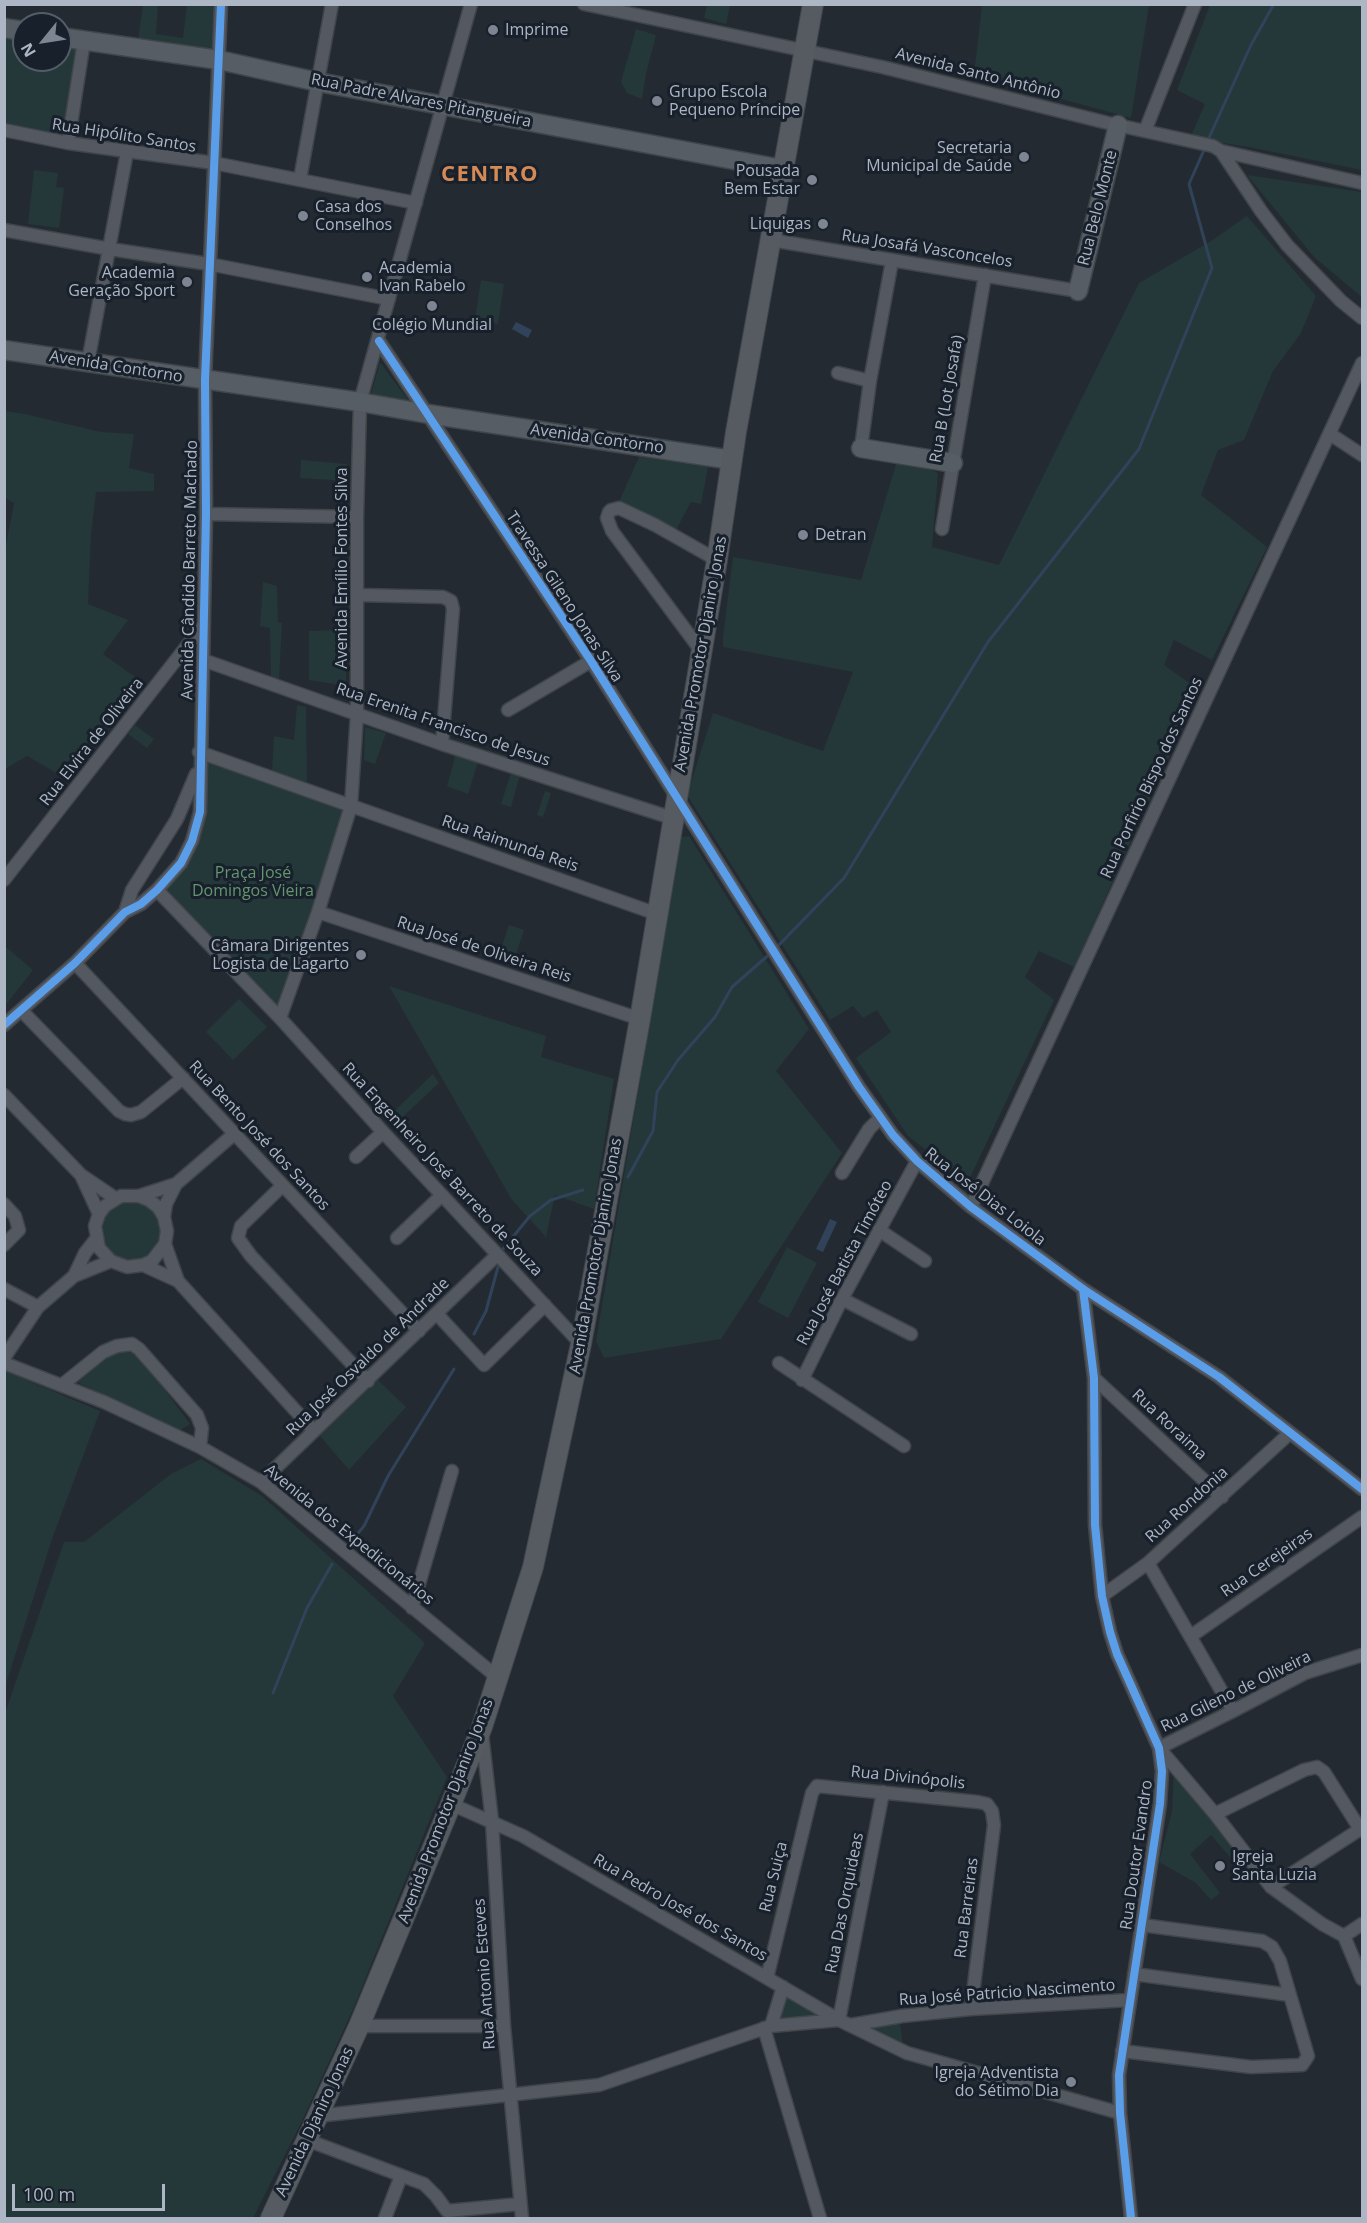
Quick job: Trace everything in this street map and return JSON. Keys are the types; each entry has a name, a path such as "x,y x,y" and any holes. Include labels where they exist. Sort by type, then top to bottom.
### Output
{"main road":[{"path":"732,460 813,4"},
{"name":"Avenida Promotor Djaniro Jonas","path":"359,2026 482,1727 533,1567 581,1344 640,1018 732,460"},
{"name":"Avenida Djaniro Jonas","path":"271,2218 359,2026"}],"street":[{"name":"Avenida Cândido Barreto Machado","path":"200,756 206,514 205,380 221,4"},
{"path":"300,179 332,4"},
{"name":"Avenida Emílio Fontes Silva","path":"351,806 357,714 357,517 360,402 379,341 471,4"},
{"name":"Avenida Santo Antônio","path":"584,4 954,84 1213,146 1221,151 1362,183"},
{"path":"1145,131 1195,4"},
{"name":"Rua Padre Alvares Pitangueira","path":"72,39 219,60 318,82 782,170"},
{"path":"68,143 84,41"},
{"name":"Rua Belo Monte","path":"1078,291 1118,125"},
{"name":"Rua Hipólito Santos","path":"4,130 68,143 214,163 416,202"},
{"path":"1221,151 1287,245 1341,301 1362,318"},
{"path":"88,362 127,152"},
{"path":"4,230 209,264 389,299"},
{"name":"Rua Josafá Vasconcelos","path":"771,240 1078,291"},
{"path":"892,261 870,381 861,448 953,464"},
{"name":"Rua B (Lot Josafa)","path":"942,529 985,275"},
{"name":"Travessa Gileno Jonas Silva","path":"379,341 591,661 676,795"},
{"name":"Avenida Contorno","path":"4,350 732,460"},
{"name":"Rua Porfirio Bispo dos Santos","path":"971,1207 1362,363"},
{"path":"838,373 870,381"},
{"path":"1330,434 1362,455"},
{"path":"702,652 612,531 607,518 609,512 619,508 655,525 717,560"},
{"path":"206,514 357,517"},
{"path":"358,596 443,597 451,601 453,609 442,744"},
{"name":"Rua Elvira de Oliveira","path":"4,880 204,624"},
{"name":"Rua Erenita Francisco de Jesus","path":"203,660 442,744 672,818"},
{"path":"508,710 591,661"},
{"path":"157,890 280,1018 318,912 351,806 200,756"},
{"path":"4,1025 75,963 125,912 141,904 157,890 181,863 192,841 200,812 200,756"},
{"path":"125,912 136,882 162,845 184,805 200,756"},
{"name":"Rua José Dias Loiola","path":"676,795 880,1118 917,1161 971,1207 1083,1289 1219,1377 1362,1490"},
{"name":"Rua Raimunda Reis","path":"351,806 657,914"},
{"path":"130,895 141,904"},
{"name":"Rua José de Oliveira Reis","path":"318,912 640,1018"},
{"name":"Rua Bento José dos Santos","path":"75,963 419,1331"},
{"path":"21,1010 119,1111 125,1114 141,1112 183,1078"},
{"name":"Rua Engenheiro José Barreto de Souza","path":"280,1018 581,1344"},
{"path":"4,1095 81,1175 116,1198"},
{"path":"842,1173 869,1130 880,1118"},
{"path":"356,1157 383,1132"},
{"path":"164,1217 166,1204 176,1184 234,1134"},
{"name":"Rua José Batista Timóteo","path":"802,1380 842,1299 917,1161"},
{"path":"81,1175 99,1214"},
{"path":"139,1196 176,1184"},
{"path":"282,1186 241,1226 238,1238 251,1256 368,1381"},
{"path":"165,1244 152,1261 143,1265 126,1267 111,1261 104,1255 96,1239 95,1226 99,1214 116,1198 130,1195 149,1200 158,1207 164,1217 167,1231 165,1244 178,1281 314,1431"},
{"path":"397,1238 442,1195"},
{"path":"4,1204 15,1216 19,1230 4,1245"},
{"path":"879,1230 926,1261"},
{"path":"74,1276 96,1239"},
{"name":"Rua José Osvaldo de Andrade","path":"261,1482 497,1255"},
{"path":"4,1358 38,1307 74,1276 111,1261"},
{"path":"143,1265 178,1281"},
{"path":"4,1289 38,1307"},
{"name":"Rua Doutor Evandro","path":"1083,1289 1094,1378 1095,1525 1102,1596 1117,1654 1159,1748 1161,1771 1160,1804 1119,2075 1120,2113 1131,2218"},
{"path":"842,1299 911,1334"},
{"path":"437,1314 484,1365 545,1305"},
{"path":"62,1385 103,1352 117,1346 132,1344 197,1415 202,1428 201,1447"},
{"name":"Avenida dos Expedicionários","path":"4,1363 104,1402 201,1447 261,1482 497,1677"},
{"path":"779,1363 904,1446"},
{"name":"Rua Roraima","path":"1094,1378 1222,1497"},
{"name":"Rua Rondonia","path":"1102,1596 1148,1563 1290,1433"},
{"path":"412,1608 452,1471"},
{"name":"Rua Cerejeiras","path":"1191,1636 1362,1517"},
{"path":"1148,1563 1233,1711"},
{"name":"Rua Gileno de Oliveira","path":"1159,1748 1305,1672 1362,1655"},
{"name":"Rua Antonio Esteves","path":"482,1727 492,1821 504,2026 522,2218"},
{"path":"1159,1748 1215,1814 1271,1887 1322,1924 1344,1936 1362,1979"},
{"path":"1215,1814 1309,1768 1317,1767 1324,1772 1361,1829 1271,1887"},
{"name":"Rua Divinópolis","path":"818,1786 978,1802 987,1804 992,1811"},
{"name":"Rua Suiça","path":"767,1978 812,1793 818,1786"},
{"name":"Rua Das Orquideas","path":"839,2020 883,1792"},
{"name":"Rua Pedro José dos Santos","path":"451,1804 531,1840 839,2020 907,2053 1120,2113"},
{"name":"Rua Barreiras","path":"971,2009 994,1825 992,1811"},
{"path":"1344,1936 1362,1924"},
{"path":"1122,2051 1251,2067 1302,2066 1308,2055 1280,1962 1272,1947 1262,1941 1142,1925"},
{"path":"1134,1974 1290,1995"},
{"path":"783,1988 767,2027 820,2218"},
{"name":"Rua José Patricio Nascimento","path":"851,2025 902,2016 971,2009 1129,2000"},
{"path":"317,2116 599,2085 767,2027 839,2020"},
{"path":"359,2026 504,2026"},
{"path":"307,2140 424,2184 432,2190 448,2215 520,2204"},
{"path":"385,2218 401,2176"}],"green space":[{"path":"143,5 158,5 156,34 183,38 187,5 216,5 214,54 138,39"},
{"path":"707,5 730,5 726,24 704,18"},
{"path":"982,5 1149,5 1131,118 974,75"},
{"path":"1210,5 1362,5 1362,170 1249,147 1190,138 1205,104 1177,90"},
{"path":"636,29 656,35 642,99 627,93 621,82"},
{"path":"5,36 12,37 12,72 72,72 72,44 80,45 65,136 5,123"},
{"path":"34,170 58,173 56,187 64,188 59,228 28,224"},
{"path":"1247,175 1362,192 1362,297 1314,257"},
{"path":"1247,216 1316,296 1301,333 1273,371 1244,440 1218,450 1201,495 1267,547 1212,660 1174,640 1164,665 1199,690 1074,967 1039,951 1025,977 1054,1000 968,1182 908,1136 856,1058 891,1032 877,1010 863,1018 853,1006 830,1020 687,795 713,713 823,751 853,672 723,647 733,557 861,580 897,461 915,462 938,473 932,547 999,565 1139,283 1211,241"},
{"path":"481,280 504,284 498,324 475,320"},
{"path":"380,362 411,404 370,398"},
{"path":"5,411 101,432 134,434 129,468 154,474 154,491 96,492 91,535 88,604 128,620 103,654 142,682 67,779 27,756 5,769 4,555 14,503 5,498"},
{"path":"639,457 708,467 701,504 691,502 676,530 618,504"},
{"path":"301,460 347,464 347,481 300,478"},
{"path":"263,582 277,586 278,622 282,623 279,680 271,677 270,628 260,626"},
{"path":"346,630 346,686 309,680 309,631"},
{"path":"297,705 306,707 307,782 272,771 274,736 294,740"},
{"path":"135,725 154,739 147,748 128,734"},
{"path":"365,727 386,733 375,764 364,760"},
{"path":"456,753 479,759 468,794 447,786"},
{"name":"Praça José Domingos Vieira","path":"200,756 347,808 314,911 277,1009 164,887 184,866 201,836 203,802"},
{"path":"511,773 520,775 511,807 501,804"},
{"path":"545,791 551,793 543,817 537,815"},
{"path":"689,836 809,1029 776,1071 842,1153 721,1339 604,1358 596,1341 681,837"},
{"path":"509,925 524,930 515,957 500,952"},
{"path":"5,946 33,970 5,1006"},
{"path":"389,986 546,1036 541,1057 614,1079 594,1209 555,1195 546,1237 512,1200"},
{"path":"239,999 267,1027 233,1060 206,1032"},
{"path":"433,1074 439,1083 394,1125 387,1118"},
{"path":"131,1200 148,1205 153,1209 157,1214 162,1231 157,1248 153,1253 148,1257 131,1262 114,1257 109,1253 105,1248 100,1231 105,1214 109,1209 114,1205"},
{"path":"787,1247 817,1263 788,1318 758,1302"},
{"path":"130,1350 162,1386 190,1424 179,1431 77,1382 99,1363 118,1351"},
{"path":"5,1371 100,1411 52,1539 5,1687"},
{"path":"378,1380 406,1407 349,1470 320,1436"},
{"path":"201,1459 262,1496 425,1643 393,1696 447,1777 354,2007 302,2121 253,2218 5,2218 5,1713 64,1542 84,1542 171,1474"},
{"path":"1174,1771 1205,1807 1253,1874 1248,1878 1211,1835 1190,1854 1220,1893 1211,1900 1196,1883 1159,1862 1172,1811"},
{"path":"786,1994 822,2016 779,2020"},
{"path":"900,2023 903,2046 867,2027 877,2024"}],"water":[{"path":"516,322 532,330 528,338 512,329"},
{"path":"830,1219 837,1222 823,1252 816,1249"}],"waterway":[{"path":"1208,140 1251,45 1274,4"},
{"path":"776,948 844,878 988,642 1139,449 1212,268 1189,184 1204,150"},
{"path":"628,1177 653,1131 657,1092 678,1060 715,1017 732,987 772,952"},
{"path":"503,1249 530,1216 551,1200 583,1190"},
{"path":"474,1334 486,1311 498,1267"},
{"path":"349,1544 364,1526 388,1476 454,1369"},
{"path":"273,1693 307,1608 332,1564"}],"cycle path":[{"path":"4,1025 75,963 125,912 141,904 157,890 181,863 192,841 200,812 206,514 205,380 221,4"},
{"path":"379,341 591,661 859,1087 893,1135 917,1161 971,1207 1083,1289 1219,1377 1362,1489"},
{"path":"1083,1289 1094,1378 1095,1525 1102,1596 1117,1654 1159,1748 1162,1771 1160,1804 1119,2075 1120,2113 1131,2218"}],"place":[{"name":"Imprime","path":"493,30"},
{"name":"Grupo Escola Pequeno Príncipe","path":"657,101"},
{"name":"Secretaria Municipal de Saúde","path":"1024,157"},
{"name":"Pousada Bem Estar","path":"812,180"},
{"name":"Casa dos Conselhos","path":"303,216"},
{"name":"Liquigas","path":"823,224"},
{"name":"Academia Ivan Rabelo","path":"367,277"},
{"name":"Academia Geração Sport","path":"187,282"},
{"name":"Colégio Mundial","path":"432,306"},
{"name":"Detran","path":"803,535"},
{"name":"Câmara Dirigentes Logista de Lagarto","path":"361,955"},
{"name":"Igreja Santa Luzia","path":"1220,1866"},
{"name":"Igreja Adventista do Sétimo Dia","path":"1071,2082"}],"district":[{"name":"CENTRO","path":"490,175"}]}
